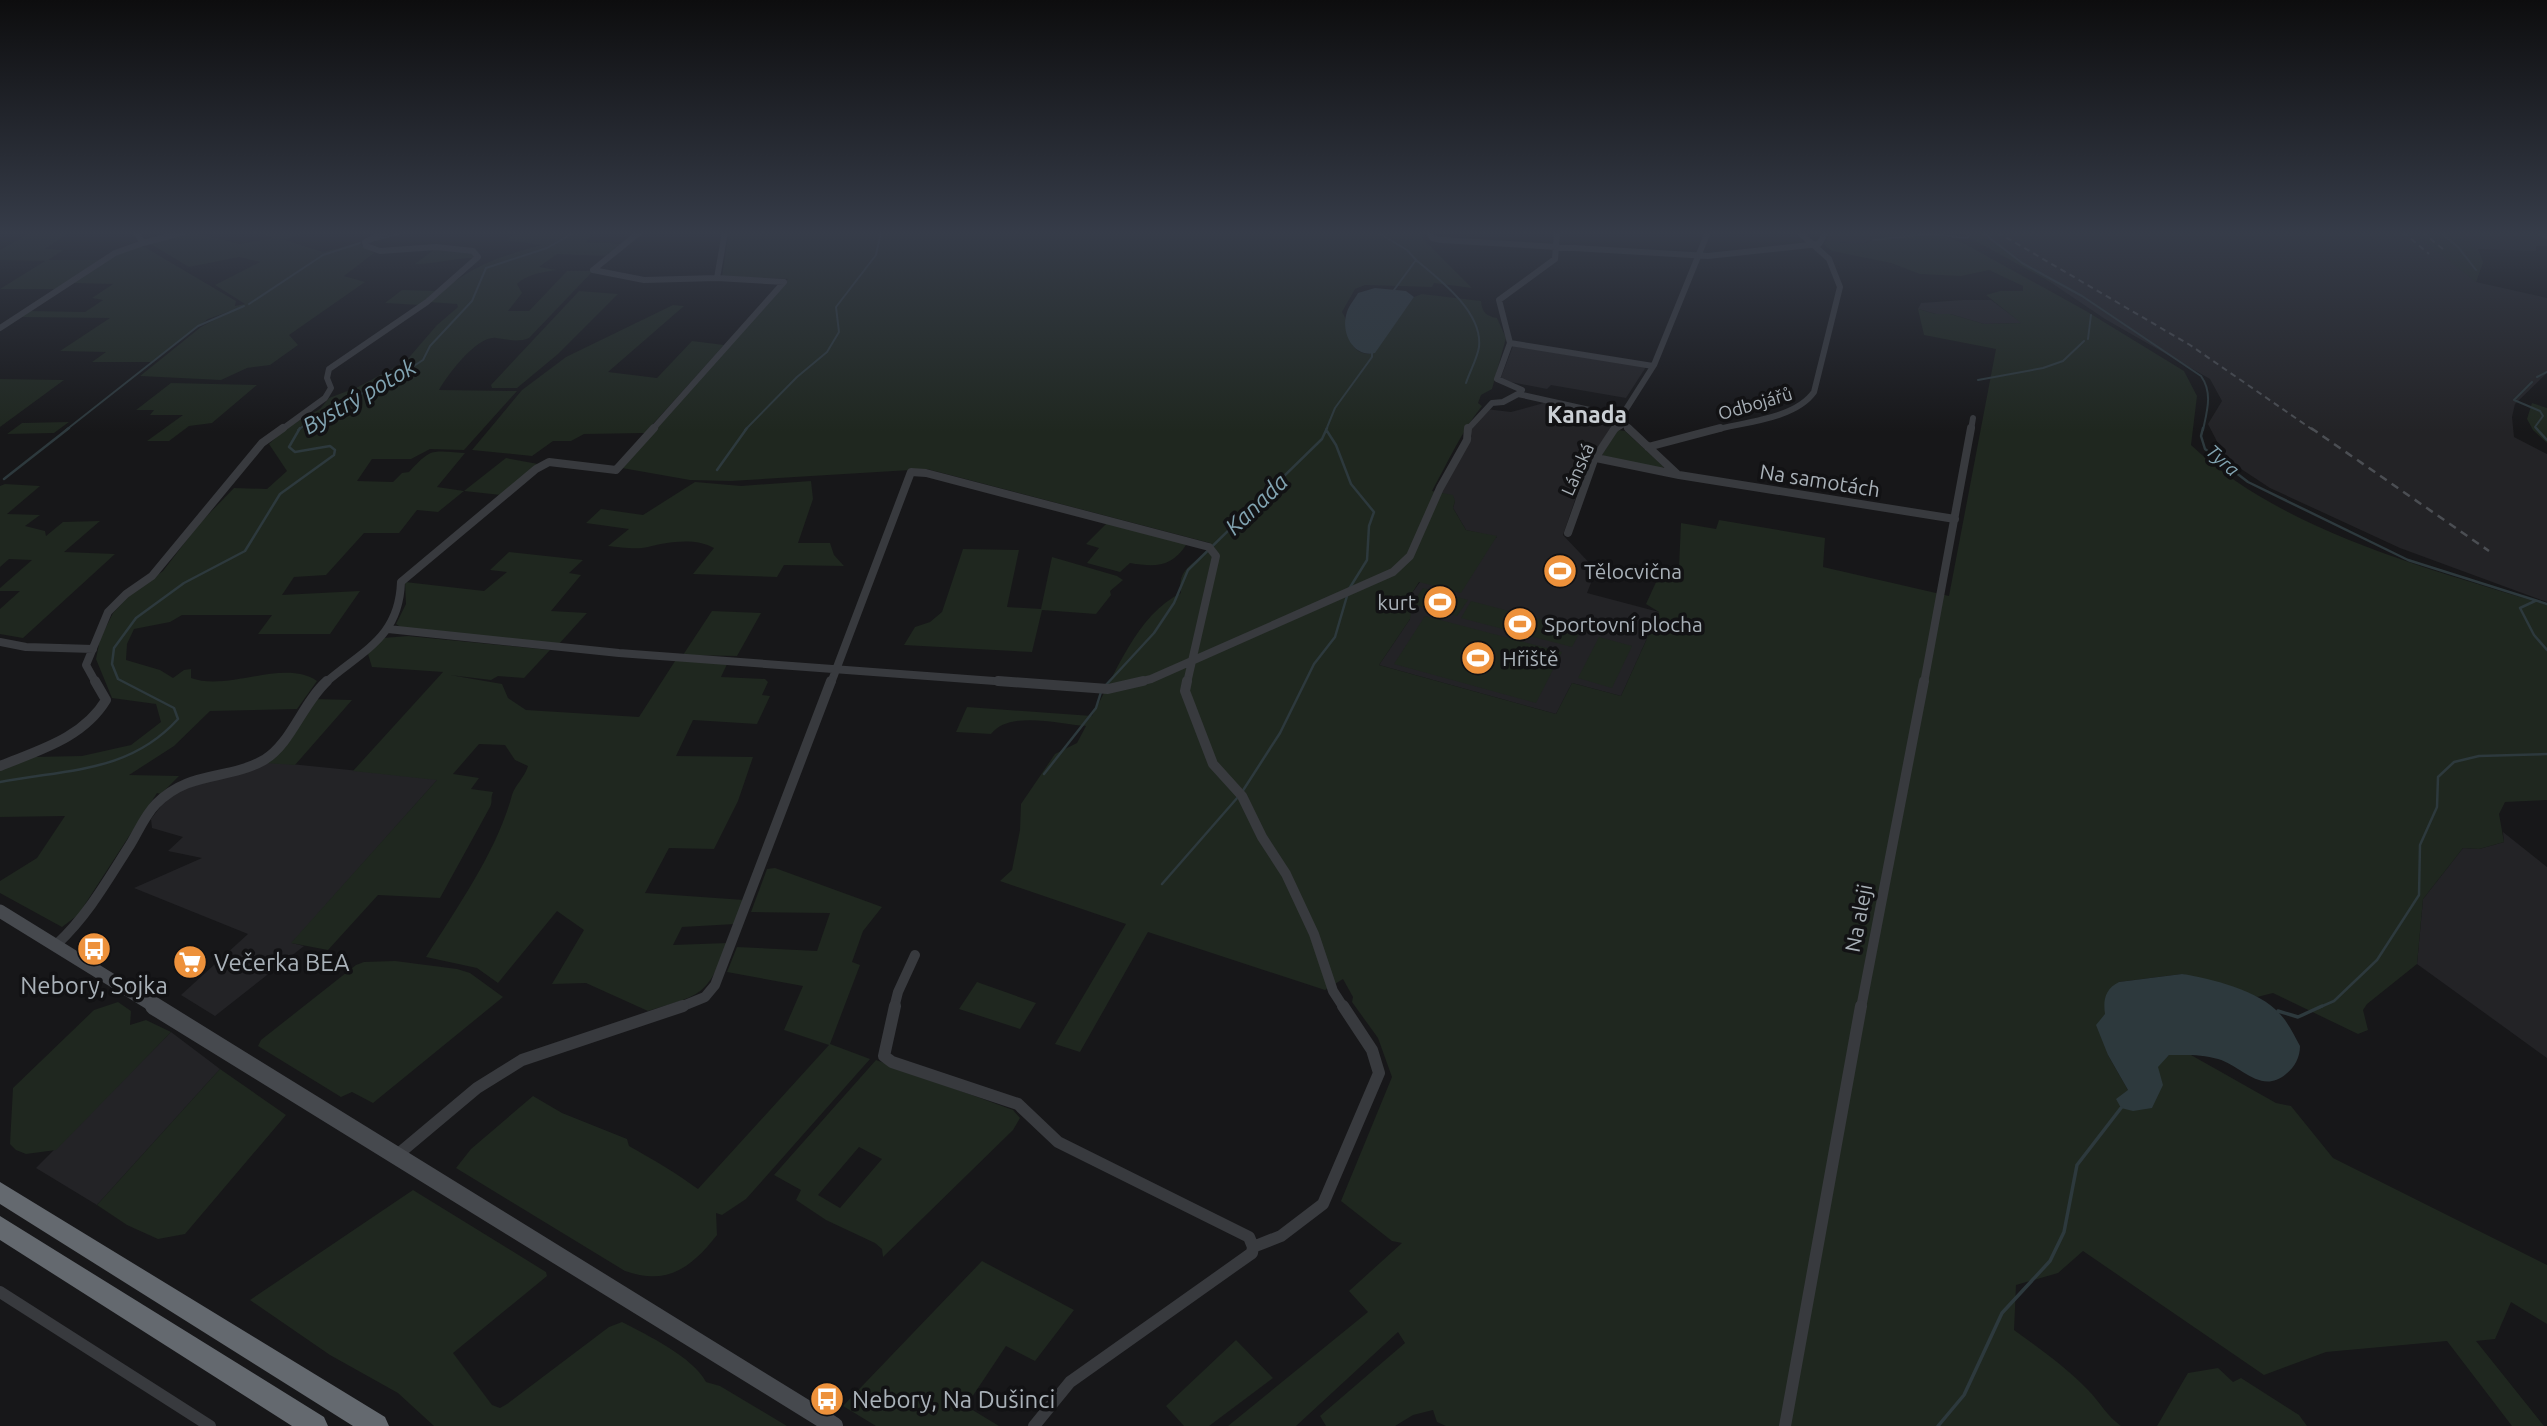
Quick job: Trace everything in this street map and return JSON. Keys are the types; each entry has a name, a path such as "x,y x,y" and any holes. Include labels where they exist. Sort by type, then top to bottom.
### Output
{"highway":[{"path":"0,1192 376,1426"},
{"path":"0,1227 315,1426"}],"main road":[{"path":"0,911 834,1426"}],"street":[{"path":"0,328 45,299"},
{"path":"0,766 71,733 103,707 106,700 101,687 86,665 108,612 126,593 152,576 193,525 230,486 248,457 279,428 325,398 331,388 327,378 329,369 431,299"},
{"path":"57,944 83,920 153,807 166,793 192,778 249,765 276,751 288,737 315,692 360,657 388,629 402,607 401,582 404,578 536,469 549,462 616,470 767,299"},
{"path":"388,629 581,650 1108,689 1151,679 1393,572 1410,556 1440,488 1466,440 1466,429 1485,408 1522,390 1497,379 1510,343 1498,304 1501,299"},
{"name":"Lánská","path":"1568,533 1597,458 1616,426 1623,420 1653,366 1681,299"},
{"name":"Odbojářů","path":"1648,447 1793,409 1808,401 1814,392 1837,299"},
{"path":"1510,343 1653,366"},
{"path":"1518,394 1623,420 1679,475"},
{"name":"Na aleji","path":"1785,1426 1822,1197 1973,418"},
{"name":"Na samotách","path":"1597,458 1679,475 1955,519"},
{"path":"396,1156 477,1088 522,1060 705,997 719,976 911,472 926,473 1209,547 1216,556 1185,691 1197,729 1213,764 1242,796 1286,874 1314,934 1333,991 1372,1049 1379,1073 1324,1205 1281,1236 1253,1247"},
{"path":"0,642 26,648 93,649"},
{"path":"915,955 898,992 884,1056 892,1062 1018,1104 1030,1111 1037,1125 1058,1142 1249,1237 1253,1247 1252,1253 1070,1382 1034,1426"},
{"path":"0,1292 210,1426"}],"shaded area":[{"path":"95,299 232,299 236,301 235,306 245,304 236,299 341,299 289,335 298,345 270,365 247,368 221,380 140,376 201,327 233,310 208,319 152,362 92,362 106,352 60,351 110,318 20,317 29,311 85,312 103,300"},
{"path":"391,299 427,299 420,305 385,303"},
{"path":"433,299 518,299 508,311 529,311 541,299 567,299 529,338 496,338 480,343 463,358 439,390 517,391 464,450 430,449 411,459 372,459 357,481 393,482 402,473 409,472 428,454 465,453 437,487 464,491 438,512 417,510 399,533 364,533 326,575 294,577 282,595 360,591 330,634 258,634 272,615 182,615 170,622 134,629 127,644 126,660 160,670 173,678 184,670 191,669 191,678 206,681 289,673 304,675 317,681 297,709 210,711 174,746 129,775 179,776 161,794 157,793 78,915 62,927 0,893 0,881 37,858 65,816 0,817 0,770 32,757 82,756 131,745 161,722 156,704 112,698 96,659 100,639 113,613 132,593 163,571 199,524 234,488 267,489 287,471 269,444 287,427 320,409 329,398 358,387 406,361 437,325 458,307 457,304 429,302"},
{"path":"572,299 613,299 558,354 517,388 492,388 491,385"},
{"path":"771,299 1350,299 1342,312 1353,345 1363,353 1372,354 1413,299 1481,301 1485,313 1497,318 1506,338 1492,389 1481,395 1478,403 1482,406 1461,437 1432,491 1453,495 1453,508 1466,530 1497,536 1461,593 1419,582 1405,604 1412,609 1410,619 1379,665 1556,714 1572,683 1621,696 1659,612 1646,604 1663,567 1679,567 1681,523 1716,529 1719,520 1825,538 1823,567 1949,596 1996,349 1924,335 1918,309 1936,314 1950,314 1984,324 2021,323 1990,299 2064,299 2184,371 2197,396 2191,445 2227,475 2268,501 2359,544 2547,605 2547,800 2505,802 2499,814 2504,842 2479,849 2463,848 2423,899 2417,964 2367,1004 2363,1010 2368,1030 2358,1034 2273,993 2257,997 2182,974 2119,982 2105,1014 2108,1055 2128,1090 2169,1055 2191,1055 2276,1103 2291,1106 2333,1158 2547,1265 2547,1324 2511,1302 2495,1339 2476,1341 2544,1426 2512,1426 2447,1341 2326,1352 2264,1375 2083,1251 2058,1273 2016,1285 2014,1330 2071,1373 2121,1426 1446,1426 1437,1422 1433,1410 1413,1415 1395,1426 1326,1426 1320,1416 1405,1343 1398,1332 1296,1426 1228,1426 1368,1312 1349,1291 1402,1243 1392,1241 1341,1201 1392,1077 1378,1038 1352,1002 1353,997 1343,979 1325,990 1148,932 1080,1052 1055,1044 1126,924 1000,881 1012,870 1020,830 1021,804 1055,754 1077,743 1086,726 1022,720 1010,722 991,734 956,732 967,707 1092,716 1140,630 1165,603 1181,593 1182,576 1210,543 927,469 731,481 690,480 622,468"},
{"path":"1355,299 1413,299 1375,353 1360,352 1350,342 1345,328 1348,309"},
{"path":"2075,299 2547,299 2547,373 2515,404 2512,417 2514,437 2547,454 2547,602 2400,548 2270,488 2226,459 2208,424 2222,401 2210,379"},
{"path":"1991,300 2022,323 1984,324 1950,314 1936,314 1918,309 1921,303"},
{"path":"673,305 684,306 608,372 657,378 692,341 724,345 645,433 584,434 571,441 553,441 532,456 472,450 522,390 566,357"},
{"path":"1513,346 1646,367 1626,398 1551,385 1547,389 1500,380"},
{"path":"0,379 64,380 0,427"},
{"path":"171,383 257,385 212,423 189,426 169,441 147,441 183,415 150,415 154,410 136,410"},
{"path":"1544,403 1617,418 1587,465 1563,535 1596,570 1587,593 1659,612 1621,696 1572,683 1556,714 1379,665 1410,619 1404,604 1420,582 1497,537 1466,530 1453,508 1455,501 1440,493 1472,436 1470,429 1486,409 1511,412"},
{"path":"2532,403 2547,408 2547,443 2533,430 2527,419"},
{"path":"69,422 54,433 7,434 22,423"},
{"path":"1618,430 1625,431 1664,467 1658,470 1612,461 1602,455"},
{"path":"506,458 538,464 501,495 464,491"},
{"path":"811,481 813,499 798,543 830,543 834,555 844,566 784,565 777,577 693,574 714,548 699,542 672,542 639,548 608,546 629,529 586,523 601,509 643,515 695,482 741,486"},
{"path":"0,486 40,486 7,514 40,515 25,526 45,531 46,536 63,522 100,521 64,552 115,554 23,638 0,634 0,609 20,591 0,591 0,588 32,560 9,559 0,567"},
{"path":"1107,523 1186,545 1168,562 1154,565 1130,563 1120,572 1087,563 1099,548 1086,544"},
{"path":"963,549 1019,550 1007,607 1041,609 1052,557 1123,580 1110,591 1111,595 1096,614 1042,610 1032,652 904,645 915,627 930,622 942,612"},
{"path":"509,552 583,560 569,573 581,575 551,611 587,613 558,645 402,628 396,624 406,604 405,582 484,591 507,572 490,570"},
{"name":"kurt","path":"1423,588 1468,600 1457,616 1412,604"},
{"name":"Sportovní plocha","path":"1471,601 1581,630 1572,647 1461,618"},
{"path":"712,611 761,613 737,656 683,655"},
{"name":"Hřiště","path":"1425,616 1562,652 1536,703 1394,664"},
{"path":"408,636 550,650 524,678 498,676 491,680 450,675 502,684 508,698 526,710 639,717 677,658 728,662 721,677 765,679 768,682 762,695 770,696 757,724 693,720 676,756 753,757 738,801 714,849 669,848 645,893 744,900 735,924 682,927 673,945 728,943 714,974 700,991 681,1001 648,1011 586,983 552,984 584,930 557,911 498,983 477,968 426,957 487,857 513,791 527,770 528,766 515,760 505,745 479,744 453,774 479,778 471,789 493,792 490,807 440,898 378,895 328,950 291,943 437,780 353,771 443,672 372,667 368,654 383,638"},
{"name":"Hřiště","path":"1599,637 1632,646 1612,688 1578,678"},
{"path":"314,699 352,700 295,765 265,763 288,743"},
{"path":"271,762 438,779 292,943 304,946 215,1016 181,995 248,934 134,888 202,858 168,851 183,837 152,828 151,819 171,793"},
{"path":"2503,832 2547,867 2547,1058 2417,964 2423,899 2463,848 2479,849 2504,842"},
{"path":"775,868 882,907 863,931 852,962 860,965 830,1044 870,1059 746,1199 722,1215 716,1213 717,1235 698,1257 666,1275 640,1275 625,1271 456,1168 471,1149 533,1096 562,1113 627,1139 629,1146 698,1189 829,1045 784,1030 803,986 727,972 737,947 817,951 830,913 751,912 767,869"},
{"path":"395,961 470,973 503,997 373,1103 352,1092 341,1097 258,1046 261,1040 356,965 364,962"},
{"path":"2182,974 2234,987 2271,1005 2285,1020 2300,1046 2296,1062 2286,1074 2268,1082 2252,1077 2218,1059 2169,1055 2158,1067 2163,1085 2152,1108 2133,1111 2121,1108 2116,1099 2128,1090 2108,1055 2096,1025 2105,1014 2106,995 2119,982"},
{"path":"977,982 1036,1003 1020,1029 959,1009"},
{"path":"118,1002 131,1011 130,1025 146,1020 171,1032 56,1150 26,1154 16,1150 10,1144 13,1088 94,1010"},
{"path":"171,1032 220,1069 97,1205 36,1168"},
{"path":"876,1060 1013,1110 1020,1118 1013,1130 883,1257 882,1249 875,1243 826,1220 796,1200 801,1190 774,1175","holes":["859,1147 882,1159 840,1208 818,1195"]},
{"path":"220,1069 286,1115 185,1234 158,1239 127,1225 97,1205"},
{"path":"413,1190 546,1272 547,1276 453,1353 492,1405 500,1408 507,1404 609,1327 622,1322 680,1355 706,1382 720,1386 787,1426 434,1426 398,1393 330,1355 250,1300"},
{"path":"982,1261 1074,1310 1035,1361 1006,1346 966,1406 999,1426 876,1426 843,1406"},
{"path":"1236,1340 1273,1378 1209,1426 1184,1426 1166,1406"},
{"path":"2218,1368 2233,1382 2241,1378 2299,1415 2307,1426 2157,1426 2188,1373"}],"waterway":[{"path":"249,304 257,299"},
{"name":"Bystrý potok","path":"299,429 328,408 391,381 423,360 430,346 473,299"},
{"path":"745,430 797,377 827,352 839,332 836,307 843,299"},
{"path":"1458,299 1474,321 1478,334 1479,347 1466,383"},
{"name":"Tyra","path":"2086,299 2201,376 2208,396 2203,430"},
{"path":"66,430 198,326 244,306"},
{"path":"2088,339 2091,315"},
{"path":"1978,380 2043,368 2063,361 2084,341"},
{"name":"Kanada","path":"1326,430 1335,408 1372,357 1372,352"},
{"path":"2537,377 2547,372"},
{"path":"2532,382 2514,400 2540,411 2543,416 2536,428"},
{"path":"4,479 69,428"},
{"path":"717,470 747,428"},
{"name":"Kanada","path":"1105,686 1154,633 1174,603 1188,570 1322,439 1327,428"},
{"name":"Tyra","path":"2203,428 2201,436 2205,449 2248,482 2408,560 2547,604"},
{"path":"2536,428 2547,440"},
{"name":"Bystrý potok","path":"0,782 73,771 118,759 159,737 178,719 174,708 118,679 112,664 114,648 136,618 184,583 245,551 280,494 334,455 335,450 330,446 295,452 289,447 299,429"},
{"path":"1327,431 1336,445 1351,484 1374,512 1369,526 1367,560 1349,589"},
{"path":"1242,792 1280,733 1314,664 1335,637 1347,596"},
{"path":"2535,601 2520,608 2534,635 2547,650"},
{"name":"Kanada","path":"1044,774 1096,708 1101,692"},
{"path":"2318,1008 2334,1001 2377,960 2419,895 2420,845 2437,807 2438,777 2454,762 2479,756 2547,754"},
{"path":"1162,884 1238,797"},
{"path":"2278,1011 2298,1017 2322,1006"},
{"path":"1938,1426 1964,1395 2002,1313 2050,1261 2064,1232 2077,1165 2121,1108"}],"railway":[{"path":"2111,299 2190,345 2313,430"},
{"path":"2311,428 2489,551"}],"place":[{"name":"Tělocvična","path":"1560,571"},
{"name":"kurt","path":"1440,602"},
{"name":"Sportovní plocha","path":"1520,624"},
{"name":"Hřiště","path":"1478,658"},
{"name":"Nebory, Sojka","path":"94,949"},
{"name":"Večerka BEA","path":"190,962"},
{"name":"Nebory, Na Dušinci","path":"827,1399"}],"district":[{"name":"Kanada","path":"1587,414"}]}
